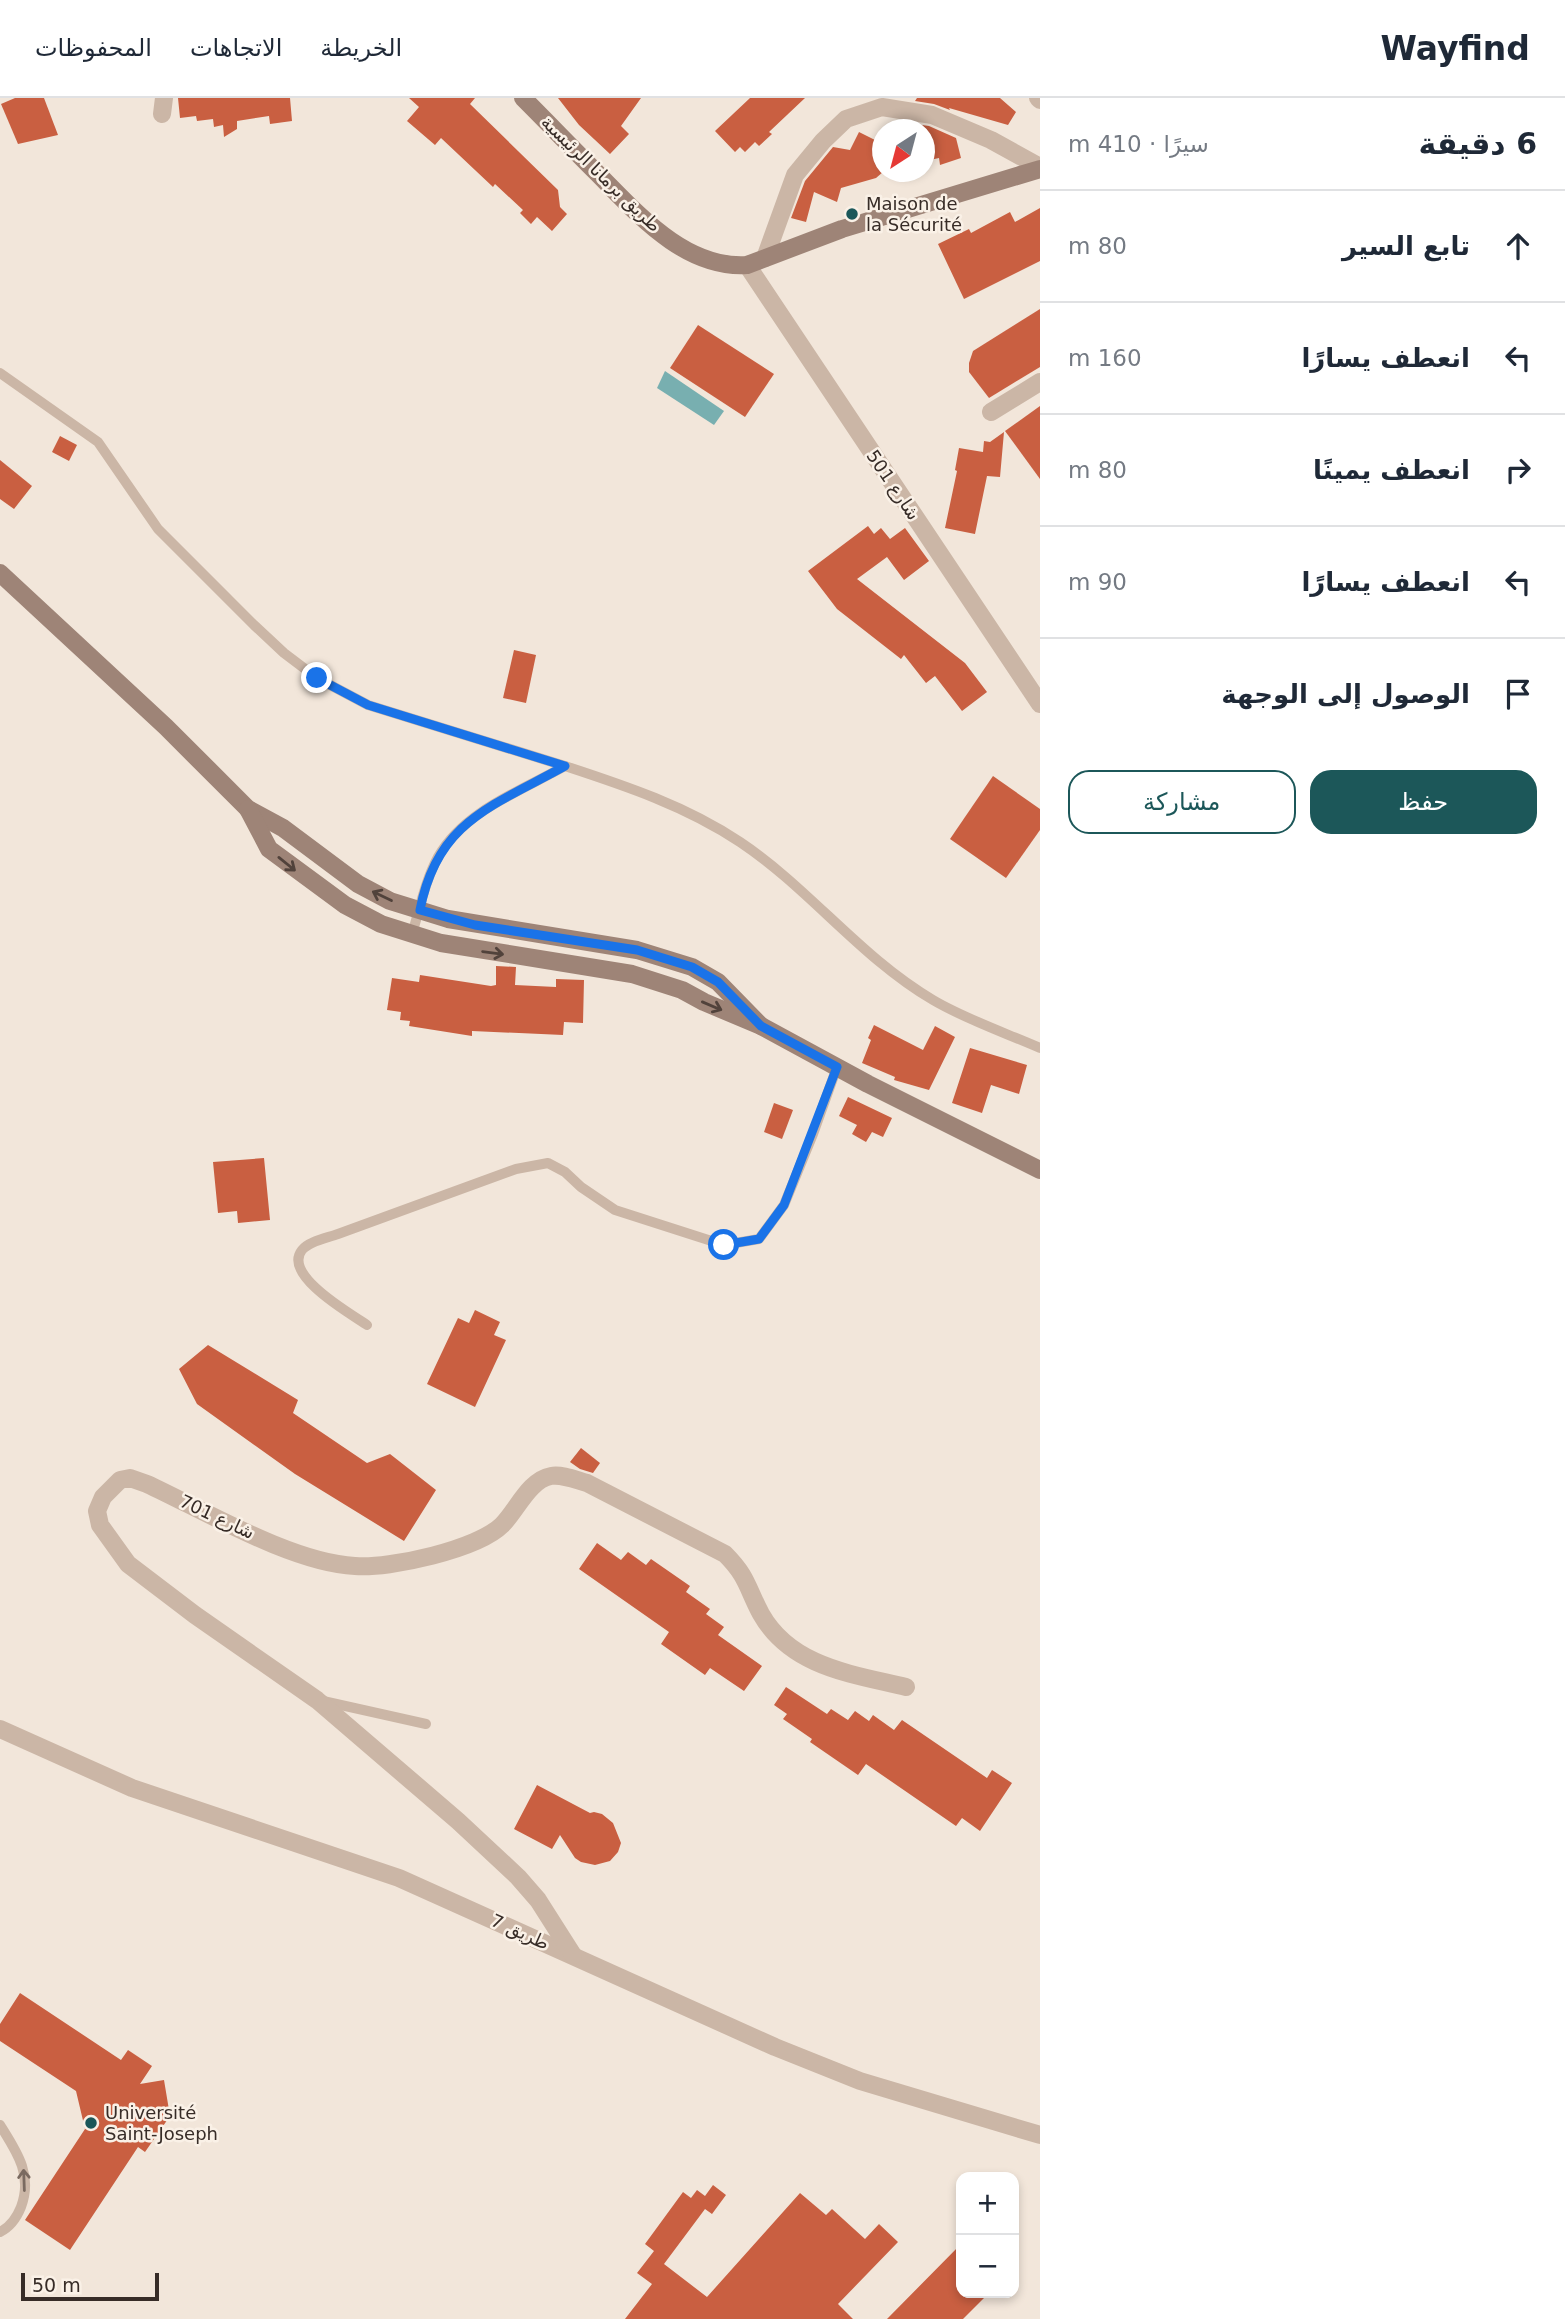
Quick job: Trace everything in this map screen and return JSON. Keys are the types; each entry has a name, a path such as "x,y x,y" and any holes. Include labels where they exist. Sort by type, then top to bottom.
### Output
{"street":[{"name":"طريق برمانا الرئيسية","path":"523,98 647,223 699,256 731,266 747,265 842,229 1040,168"},
{"path":"765,258 795,175 823,141 846,119 883,107 932,115 991,140 1040,168"},
{"name":"شارع 501","path":"747,265 1040,704"},
{"path":"991,412 1040,383"},
{"path":"0,573 166,727 248,809 283,828 358,884 390,901 475,925 637,950 692,967 718,982 761,1026"},
{"path":"248,809 269,849 345,905 381,924 471,949 632,974 682,990 761,1026 1040,1170"},
{"name":"شارع 701","path":"573,1955 538,1900 510,1869 458,1821 317,1700 195,1615 128,1564 100,1525 97,1511 110,1489 120,1480 130,1478 282,1547 354,1567 381,1566 433,1555 483,1537 501,1526 535,1484 550,1476 569,1478 587,1483 725,1554 740,1568 761,1614 780,1638 804,1657 832,1669 906,1687"},
{"name":"طريق 7","path":"0,1729 132,1788 399,1878 775,2047 860,2081 1040,2135"}],"lane":[{"path":"0,373 98,442 158,529 254,625 284,653 317,678 368,705 644,792 692,814 741,842 786,878 884,966 934,1001 1040,1048"},
{"path":"412,934 424,890 438,857 455,832 472,817 565,766"},
{"path":"367,1325 311,1285 302,1272 299,1258 301,1251 310,1244 516,1169 548,1163 565,1172 581,1187 615,1210 724,1245 759,1239 784,1205 837,1067"},
{"path":"317,1700 426,1724"},
{"path":"0,2126 25,2171 26,2186 18,2215 0,2232"}],"water":[{"path":"665,371 724,411 714,425 657,388"}],"building":[{"path":"15,98 44,98 58,135 18,144 1,104"},
{"path":"178,98 290,98 292,121 270,124 269,116 237,121 237,129 224,137 223,125 214,127 213,119 197,121 196,116 180,118"},
{"path":"409,98 475,98 470,104 558,190 560,207 567,214 552,231 537,217 531,224 520,213 523,210 495,184 493,187 441,138 435,145 407,121 419,107"},
{"path":"558,98 641,98 621,126 629,134 610,154 579,125"},
{"path":"750,98 805,98 769,132 772,134 759,146 755,142 745,152 740,147 735,152 715,131"},
{"path":"917,98 1000,98 1016,112 1008,125 915,101"},
{"path":"935,129 956,138 961,158 940,165 939,158 935,159"},
{"path":"859,132 872,138 872,179 841,188 837,202 814,192 806,222 791,218 805,181 833,147 850,150"},
{"path":"1040,208 1040,261 964,299 938,244 969,229 971,233 1010,212 1015,222"},
{"path":"1040,309 1040,367 989,398 969,372 973,351"},
{"path":"698,325 774,374 745,417 670,368"},
{"path":"1040,406 1040,479 1005,431"},
{"path":"1004,432 1000,477 987,476 975,534 945,528 959,448 983,452 984,441 990,442"},
{"path":"60,436 77,445 69,461 52,452"},
{"path":"0,460 32,486 14,509 0,499"},
{"path":"868,526 874,534 881,528 890,539 905,528 929,561 904,580 887,557 857,579 965,663 987,692 962,711 935,676 926,683 904,655 901,659 837,609 808,571"},
{"path":"514,650 536,655 526,703 503,698"},
{"path":"993,776 1040,809 1040,830 1006,878 950,839"},
{"path":"496,966 516,967 515,985 556,987 556,979 584,980 583,1023 564,1022 563,1035 472,1031 472,1036 409,1026 410,1021 400,1020 401,1012 387,1010 392,978 419,982 420,975 491,986 496,985"},
{"path":"874,1025 923,1050 935,1026 955,1037 929,1090 894,1080 895,1077 862,1063"},
{"path":"970,1048 1027,1065 1019,1094 991,1085 982,1113 952,1103"},
{"path":"848,1097 892,1118 883,1137 872,1132 866,1142 852,1134 857,1125 839,1116"},
{"path":"774,1103 793,1110 782,1139 764,1132"},
{"path":"264,1158 270,1220 238,1223 237,1211 218,1213 213,1162"},
{"path":"475,1310 500,1322 494,1335 506,1340 475,1407 427,1384 458,1318 469,1323"},
{"path":"208,1345 298,1400 293,1413 367,1463 390,1454 436,1490 404,1541 295,1474 197,1404 179,1369"},
{"path":"581,1448 600,1463 593,1473 570,1462"},
{"path":"597,1543 621,1560 628,1552 646,1565 651,1559 690,1586 686,1592 710,1609 706,1614 724,1627 718,1635 762,1666 744,1691 710,1668 705,1675 661,1644 669,1632 579,1569"},
{"path":"786,1687 827,1714 831,1709 848,1720 855,1711 869,1721 873,1715 894,1730 902,1720 987,1778 992,1770 1012,1783 980,1831 962,1818 956,1826 866,1764 858,1775 810,1742 812,1739 783,1719 787,1714 774,1705"},
{"path":"537,1785 590,1813 602,1814 613,1823 621,1843 618,1852 610,1861 595,1865 581,1862 575,1858 560,1835 552,1849 514,1829"},
{"path":"20,1993 121,2060 128,2050 152,2066 140,2084 164,2080 170,2116 145,2152 138,2147 70,2250 25,2220 85,2129 76,2091 0,2041 0,2024"},
{"path":"713,2185 726,2195 712,2214 705,2209 664,2264 707,2297 800,2193 826,2215 832,2209 865,2239 879,2224 898,2242 838,2304 853,2319 625,2319 652,2284 637,2273 654,2251 645,2244 683,2192 691,2198 697,2190 705,2196"},
{"path":"956,2249 956,2298 984,2298 963,2319 887,2319"}],"place":[{"name":"Maison de la Sécurité","path":"852,214"},
{"name":"Université Saint-Joseph","path":"91,2123"}],"route":[{"path":"317,678 368,705 565,766 472,817 455,832 438,857 424,890 420,910 475,925 637,950 692,967 718,982 761,1026 837,1067 784,1205 759,1239 724,1245"}]}
